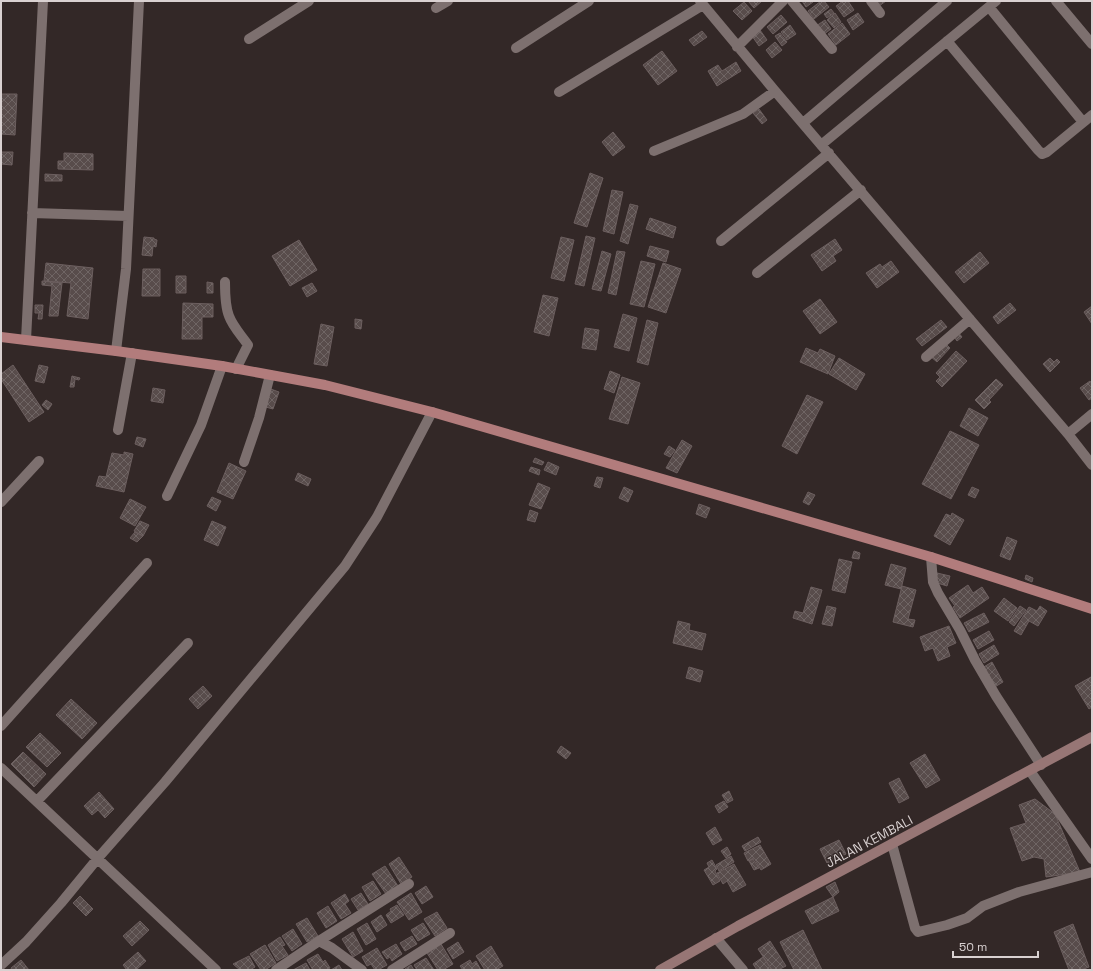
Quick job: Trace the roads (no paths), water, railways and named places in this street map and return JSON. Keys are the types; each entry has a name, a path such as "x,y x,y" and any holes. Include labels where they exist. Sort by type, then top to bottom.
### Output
{"main road":[{"path":"1,336 222,366 326,385 432,412 931,557 1092,609"}],"street":[{"path":"26,340 43,1"},
{"path":"116,351 126,269 139,1"},
{"path":"249,39 309,1"},
{"path":"436,8 448,1"},
{"path":"516,48 589,1"},
{"path":"737,47 783,1"},
{"path":"792,1 832,49"},
{"path":"871,1 880,13"},
{"path":"803,123 947,1"},
{"path":"1056,1 1092,44"},
{"path":"559,92 702,3 737,47 861,190 1068,434 1092,465"},
{"path":"821,145 992,4 1083,122"},
{"path":"947,41 1042,154 1047,152 1092,115"},
{"path":"654,151 743,114 775,91"},
{"path":"721,241 829,153"},
{"path":"758,273 861,190"},
{"path":"32,213 128,216"},
{"path":"225,282 226,305 229,316 248,345 236,369"},
{"path":"926,357 970,319"},
{"path":"118,430 132,353"},
{"path":"167,496 201,425 222,366"},
{"path":"244,462 259,418 270,375"},
{"path":"1,965 26,942 61,903 98,858 165,782 345,566 377,517 432,412"},
{"path":"1068,434 1092,414"},
{"path":"1,502 39,461"},
{"path":"931,557 933,582 938,593 996,696 1041,765"},
{"path":"1,726 147,563"},
{"path":"37,802 188,643"},
{"name":"JALAN KEMBALI","path":"660,970 716,938 1092,737"},
{"path":"1,768 216,970"},
{"path":"1030,771 1092,859"},
{"path":"892,844 915,928 921,933 967,918 983,906 1019,892 1092,872"},
{"path":"276,970 408,884"},
{"path":"392,970 450,933"},
{"path":"716,938 743,970"},
{"path":"320,941 362,970"}]}
